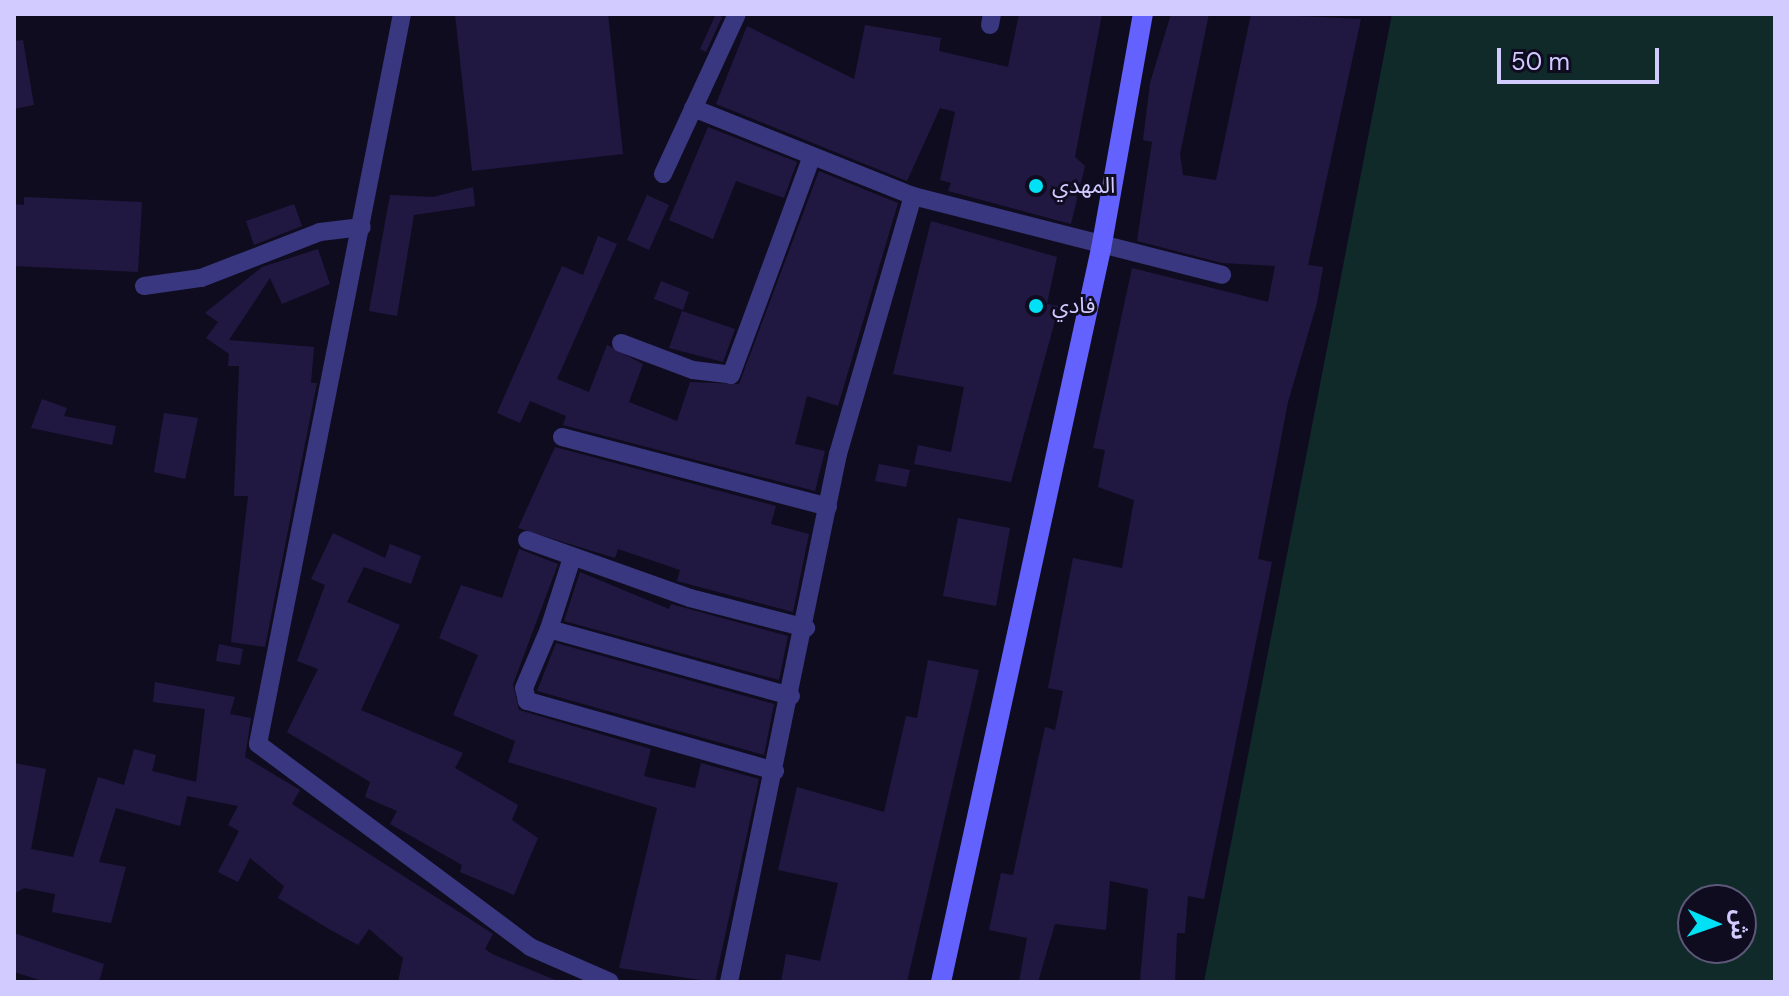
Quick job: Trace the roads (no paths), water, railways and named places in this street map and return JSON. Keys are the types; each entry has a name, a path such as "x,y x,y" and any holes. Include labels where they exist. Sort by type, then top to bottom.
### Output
{"street":[{"path":"402,14 258,744 530,947 610,982"},
{"path":"663,174 737,14"},
{"path":"941,982 1101,249 1143,14"},
{"path":"693,108 913,196 1101,249 1222,275"},
{"path":"621,343 693,370 731,375 812,156"},
{"path":"729,982 806,628 828,507 913,196"},
{"path":"144,286 201,278 320,232 362,227"},
{"path":"562,437 828,507"},
{"path":"527,540 572,558 806,628"},
{"path":"572,558 549,629 524,688 527,701 775,771"},
{"path":"549,629 791,696"}],"place":[{"name":"المهدي","path":"1036,186"},
{"name":"فادي","path":"1036,306"}]}
